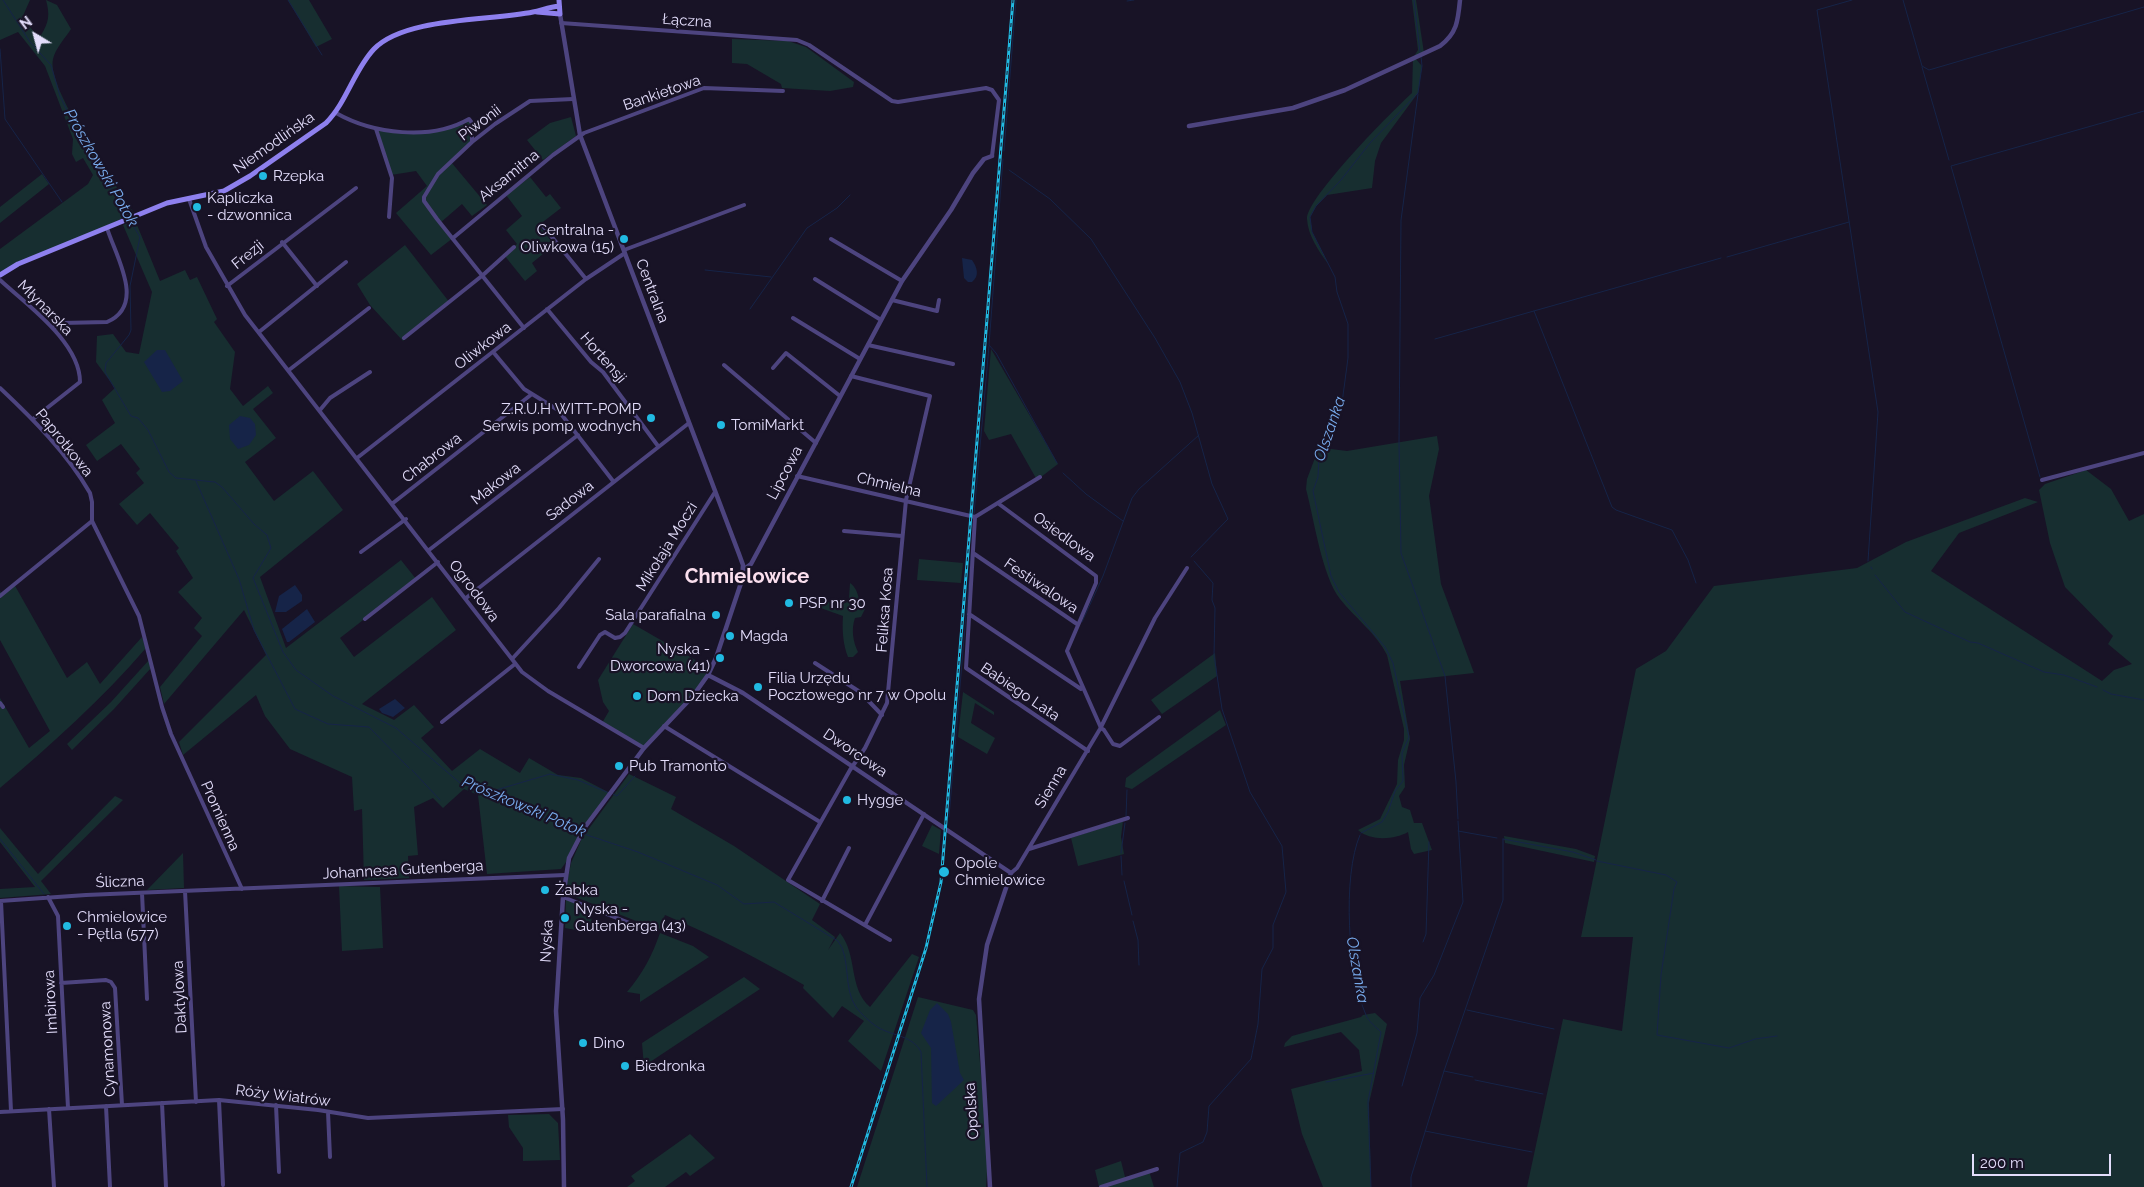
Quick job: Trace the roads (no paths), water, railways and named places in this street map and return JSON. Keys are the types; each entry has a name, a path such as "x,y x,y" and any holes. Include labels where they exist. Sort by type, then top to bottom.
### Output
{"main road":[{"name":"Niemodlińska","path":"0,275 18,264 167,203 214,194 236,185 318,129 336,113 369,55 379,44 393,35 418,28 534,12 559,3 560,14 534,12"}],"street":[{"path":"1189,126 1293,108 1345,90 1440,46 1454,33 1457,27 1460,0"},
{"name":"Centralna","path":"560,14 580,135 744,570"},
{"name":"Łączna","path":"561,23 797,40 809,45 892,101 898,102 986,88 992,90 997,95 999,106 992,156"},
{"name":"Bankietowa","path":"580,135 704,88 783,91"},
{"name":"Piwonii","path":"453,238 424,201 426,190 438,174 472,142 530,102 573,99"},
{"path":"336,113 376,129 395,132 446,130 469,119 472,123 472,142"},
{"path":"376,129 392,178 388,216"},
{"name":"Aksamitna","path":"453,238 580,135"},
{"name":"Lipcowa","path":"744,570 751,564 902,281 952,210 973,173 984,159 992,156"},
{"name":"Frezji","path":"227,286 282,242 356,188"},
{"name":"Ogrodowa","path":"188,199 199,232 227,286 259,332 406,519 515,664 528,678 644,748"},
{"name":"Oliwkowa","path":"357,458 494,353 586,279 624,252 744,205"},
{"path":"543,226 586,279"},
{"path":"53,328 62,323 107,322 117,316 124,305 127,290 126,278 107,228"},
{"path":"453,238 524,328"},
{"path":"831,239 902,281"},
{"path":"282,242 317,286"},
{"path":"404,338 483,275 514,247"},
{"path":"259,332 346,262"},
{"path":"815,279 881,320"},
{"name":"Młynarska","path":"0,280 53,328 76,360 80,382 33,419"},
{"path":"892,300 937,311 940,300"},
{"path":"289,370 369,308"},
{"name":"Hortensji","path":"547,310 591,362 603,372 658,446"},
{"path":"793,318 860,359"},
{"path":"868,345 953,364"},
{"path":"494,353 516,381 532,394 558,410 613,481"},
{"path":"772,368 786,353 840,396"},
{"path":"724,365 816,442"},
{"path":"320,410 330,398 370,372"},
{"name":"Feliksa Kosa","path":"822,901 788,880 882,715 890,690 906,500 930,396 851,376"},
{"name":"Paprotkowa","path":"0,388 33,419 88,491 92,502 92,521 119,573"},
{"name":"Chabrowa","path":"393,503 532,394"},
{"name":"Sadowa","path":"466,598 689,423"},
{"name":"Makowa","path":"429,550 578,435"},
{"path":"2042,480 2144,453"},
{"name":"Chmielna","path":"797,476 976,517"},
{"path":"976,517 1040,477"},
{"name":"Mikołaja Moczi","path":"579,668 600,635 605,632 615,638 625,633 715,492"},
{"name":"Osiedlowa","path":"999,504 1095,574 1096,583 1077,624"},
{"name":"Babiego Lata","path":"976,517 966,668 1088,751"},
{"path":"362,552 406,519"},
{"path":"0,596 92,521"},
{"path":"844,530 902,536"},
{"name":"Festiwalowa","path":"973,553 1077,624 1067,651 1101,728 1113,744 1120,746 1159,717"},
{"path":"512,659 559,608 599,559"},
{"path":"365,619 438,562"},
{"name":"Sienna","path":"980,1033 980,985 987,945 1011,873 1017,868 1029,849 1088,751 1155,618 1187,568"},
{"name":"Nyska","path":"564,1187 563,1109 556,1017 565,875 572,849 583,830 644,748 693,696 708,675 716,658 744,570"},
{"name":"Promienna","path":"119,573 139,616 162,707 179,751 242,889"},
{"path":"969,614 1083,690"},
{"path":"815,663 866,696 882,715"},
{"path":"442,722 515,664"},
{"name":"Dworcowa","path":"708,675 737,690 1011,873"},
{"path":"664,726 820,822"},
{"path":"865,925 924,814"},
{"path":"1029,849 1128,818"},
{"path":"849,848 822,901 890,940"},
{"name":"Johannesa Gutenberga","path":"242,889 565,875"},
{"name":"Śliczna","path":"0,901 48,897 242,889"},
{"name":"Daktylowa","path":"185,891 196,1102"},
{"path":"142,893 147,999"},
{"name":"Imbirowa","path":"48,897 58,916 68,1108"},
{"path":"563,897 645,929"},
{"path":"0,901 11,1111"},
{"name":"Cynamonowa","path":"61,982 108,981 115,988 122,1105"},
{"name":"Opolska","path":"980,1033 990,1187"},
{"path":"219,1100 223,1185"},
{"name":"Róży Wiatrów","path":"0,1112 219,1100 276,1105 368,1118 563,1109"},
{"path":"162,1103 166,1187"},
{"path":"276,1105 279,1172"},
{"path":"106,1106 110,1187"},
{"path":"49,1109 54,1187"},
{"path":"328,1112 330,1157"},
{"path":"1102,1187 1157,1169"}],"water":[{"path":"962,258 972,260 975,266 977,274 972,282 968,282 964,278"},
{"path":"157,350 165,350 183,381 170,391 162,392 144,362"},
{"path":"240,416 250,418 255,424 256,435 249,445 238,449 230,439 229,425"},
{"path":"295,585 302,595 302,601 286,612 275,612 279,596"},
{"path":"307,609 315,622 287,642 282,629"},
{"path":"395,699 405,708 393,717 382,713 379,709"},
{"path":"937,1003 948,1014 951,1022 960,1073 964,1080 936,1106 932,1103 931,1048 921,1033 930,1010"}],"waterway":[{"name":"Prószkowski Potok","path":"3,0 30,42 51,65 60,96 83,143 128,216"},
{"path":"288,0 322,55"},
{"path":"1004,151 1016,0"},
{"path":"1127,1 1134,0"},
{"name":"Olszanka","path":"1414,0 1420,52"},
{"path":"1852,0 1817,10 1878,412 1868,561"},
{"path":"1903,0 1922,66 1929,70 2144,7"},
{"path":"0,49 5,119 62,202"},
{"name":"Olszanka","path":"1361,833 1382,822 1388,812 1395,791 1403,781 1402,753 1409,737 1393,663 1385,647 1339,592 1331,576 1313,491 1318,477 1319,457 1342,403 1348,358 1348,324 1337,292 1335,277 1312,232 1310,217 1316,206 1341,180 1370,143 1418,93 1422,66 1421,56"},
{"path":"1922,67 1949,160"},
{"path":"1418,94 1401,220 1399,443 1401,553 1445,676 1458,819"},
{"path":"2040,477 1951,166 2144,111"},
{"path":"1003,159 989,345 996,353 1057,463"},
{"path":"1009,170 1050,199 1091,239 1155,338 1180,382 1192,413 1212,484 1228,519 1191,557"},
{"path":"750,309 807,228 837,208 850,195"},
{"name":"Prószkowski Potok","path":"130,220 140,237 130,286 131,330 106,363 105,372 131,416 138,418 148,430 169,472 176,478 215,482 222,487 254,524 267,535 271,548 253,578 283,652 296,670 333,696 396,728 460,783 581,832"},
{"path":"1727,257 1849,222"},
{"path":"1435,339 1721,258"},
{"path":"705,270 771,277"},
{"path":"1534,311 1612,507 1672,530 1688,560 1696,583"},
{"path":"974,514 989,346"},
{"path":"1082,622 1103,576 1132,498 1139,489 1199,435"},
{"path":"1063,473 1086,494 1123,521"},
{"path":"196,481 239,579 254,630 295,709 328,724 369,727 409,768"},
{"path":"949,817 972,544"},
{"path":"1177,1187 1180,1153 1203,1142 1207,1132 1209,1106 1251,1059 1258,1024 1262,969 1273,948 1273,925 1286,892 1282,846 1250,792 1222,709 1214,655 1215,608 1212,600 1213,583 1194,561"},
{"path":"1875,575 1905,612 1970,642 1978,643 2044,672 2064,675 2097,687"},
{"path":"2103,690 2111,694 2144,700"},
{"path":"412,770 440,800"},
{"path":"486,793 550,774 578,780 609,793"},
{"path":"613,794 617,796 635,776"},
{"path":"1126,816 1127,790"},
{"path":"1402,1086 1417,1033 1420,998 1434,975 1463,902 1458,821"},
{"path":"1121,853 1125,823"},
{"path":"1458,831 1497,838"},
{"name":"Prószkowski Potok","path":"584,834 638,852 717,885 744,904 774,902 838,941 842,948 852,1000 856,1007 876,1026 908,1039 921,1052 927,1187"},
{"name":"Olszanka","path":"1360,835 1354,853 1349,899 1351,951 1355,976 1366,1015 1370,1022 1381,1032 1368,1102 1371,1187"},
{"path":"0,839 44,894"},
{"path":"1503,839 1573,852 1596,860"},
{"path":"1411,1187 1411,1177 1444,1071 1503,900 1503,839"},
{"path":"1423,942 1426,934 1429,842"},
{"path":"1121,856 1122,875"},
{"path":"1597,861 1666,875 1677,882 1674,889 1661,975 1657,1035 1729,1048 1755,1039 1777,1036"},
{"path":"1124,881 1132,915"},
{"path":"1133,921 1138,940 1139,965"},
{"path":"1467,1010 1554,1029"},
{"path":"1444,1071 1473,1077"},
{"path":"1326,1082 1374,1073"},
{"path":"1475,1080 1543,1094"},
{"path":"1425,1131 1532,1152"}],"railway":[{"path":"851,1187 926,948 941,882 1013,0"}],"place":[{"name":"Rzepka","path":"263,176"},
{"name":"Kapliczka - dzwonnica","path":"197,207"},
{"name":"Centralna - Oliwkowa (15)","path":"624,239"},
{"name":"Z.R.U.H WITT-POMP Serwis pomp wodnych","path":"651,418"},
{"name":"TomiMarkt","path":"721,425"},
{"name":"PSP nr 30","path":"789,603"},
{"name":"Sala parafialna","path":"716,615"},
{"name":"Magda","path":"730,636"},
{"name":"Nyska - Dworcowa (41)","path":"720,658"},
{"name":"Filia Urzędu Pocztowego nr 7 w Opolu","path":"758,687"},
{"name":"Dom Dziecka","path":"637,696"},
{"name":"Pub Tramonto","path":"619,766"},
{"name":"Hygge","path":"847,800"},
{"name":"Opole Chmielowice","path":"944,872"},
{"name":"Żabka","path":"545,890"},
{"name":"Nyska - Gutenberga (43)","path":"565,918"},
{"name":"Chmielowice - Pętla (577)","path":"67,926"},
{"name":"Dino","path":"583,1043"},
{"name":"Biedronka","path":"625,1066"}],"district":[{"name":"Chmielowice","path":"747,577"}]}
